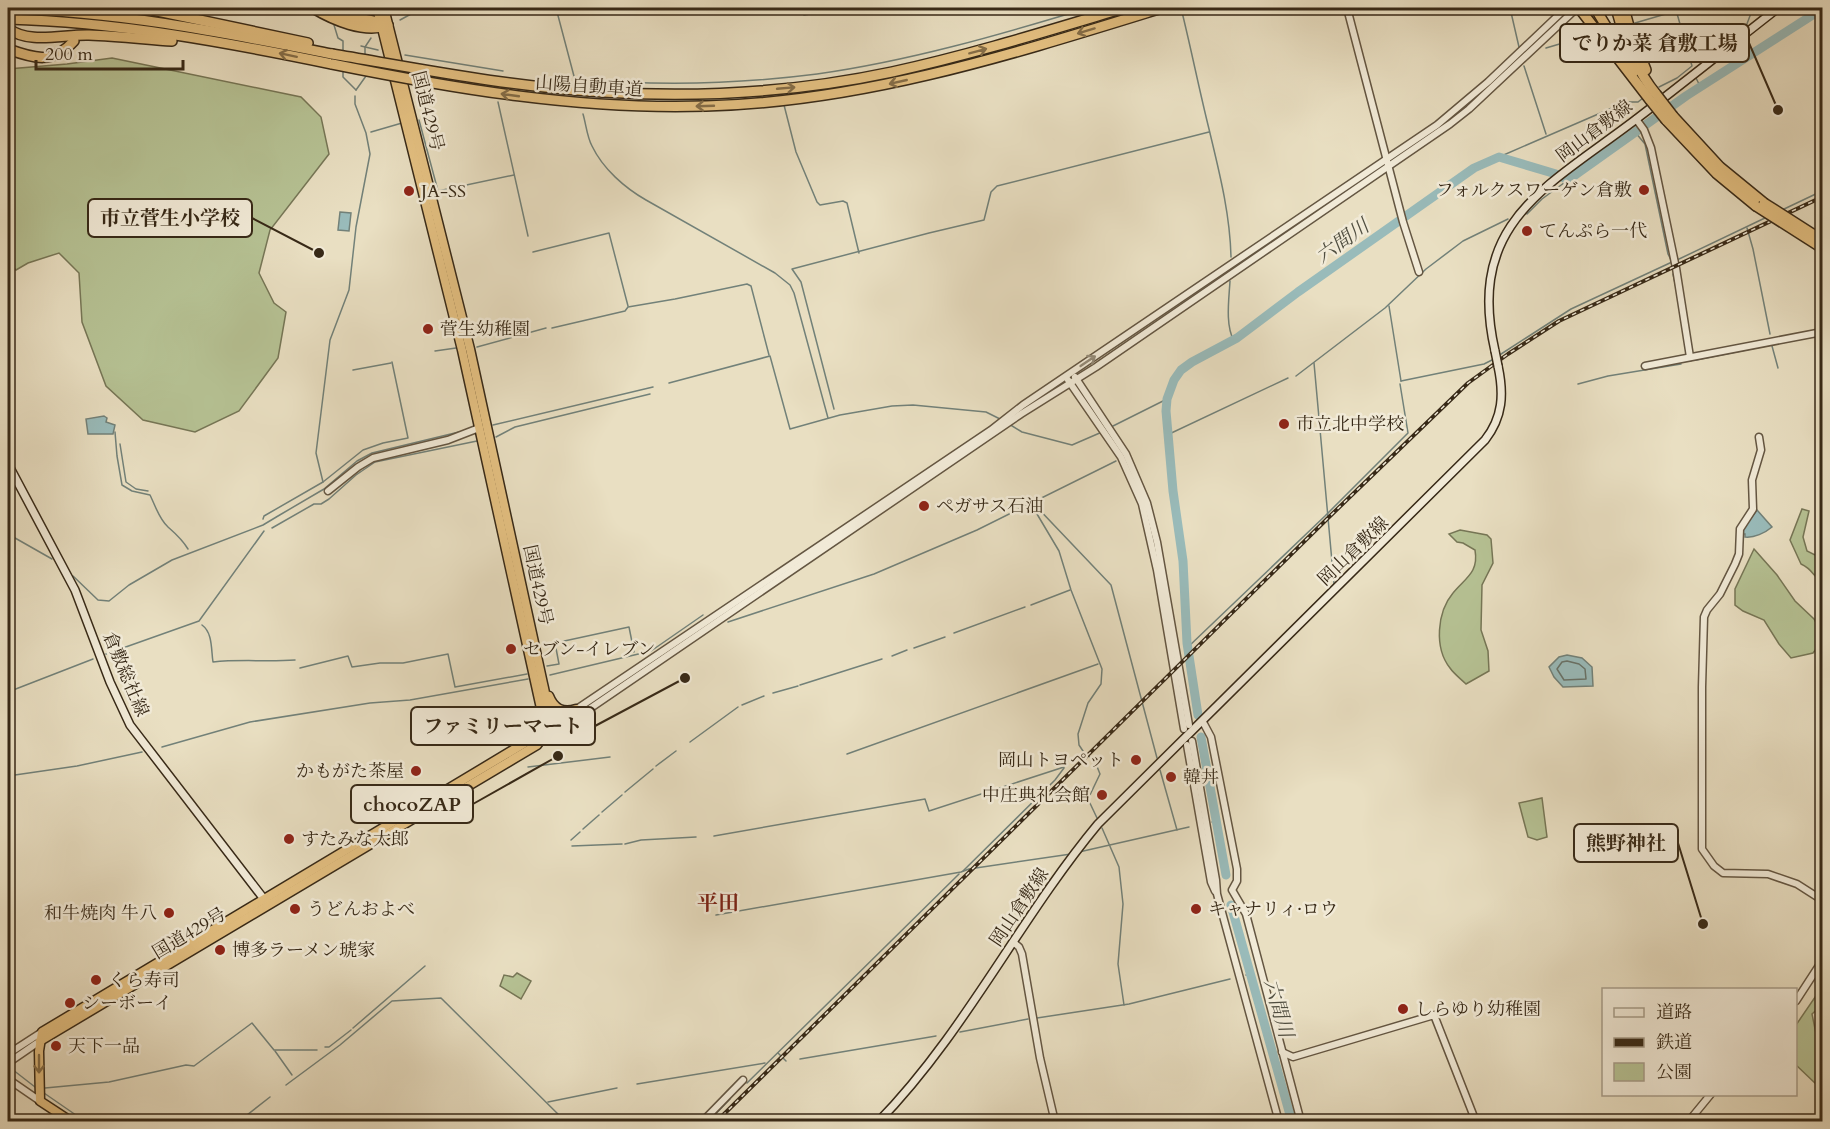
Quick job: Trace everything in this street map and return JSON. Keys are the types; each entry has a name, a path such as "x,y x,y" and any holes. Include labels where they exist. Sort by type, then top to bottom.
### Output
{"highway":[{"path":"143,8 323,46 332,54"},
{"path":"313,8 347,24 383,25"},
{"path":"322,8 383,25"},
{"name":"国道429号","path":"377,8 470,350 542,679 548,709 548,725"},
{"name":"国道429号","path":"384,8 383,25 447,284 548,725"},
{"name":"山陽自動車道","path":"8,9 64,11 123,18 532,86 652,94 760,90 826,83 901,69 1011,42 1124,8"},
{"name":"山陽自動車道","path":"8,19 99,25 243,46 410,80 531,98 602,105 708,106 806,98 891,84 1026,49 1162,8"},
{"path":"1595,8 1653,97"},
{"path":"1616,8 1635,60 1653,97"},
{"path":"1624,8 1653,97"},
{"path":"1579,9 1669,118 1760,204 1822,248"},
{"path":"8,28 21,35 37,37 86,35 243,46"},
{"path":"8,49 37,58 48,57 66,50 74,40"},
{"path":"1760,204 1822,240"},
{"path":"542,679 556,707 565,711 576,709"},
{"path":"548,725 570,721"},
{"name":"国道429号","path":"41,1037 535,742 541,729 548,725"},
{"path":"41,1037 39,1093 72,1122"}],"main road":[{"name":"岡山倉敷線","path":"878,1122 913,1083 943,1044 1072,856 1110,812 1494,430 1501,410 1503,391 1488,303 1494,261 1508,230 1519,213 1556,179 1637,121 1694,73 1778,8"},
{"name":"倉敷総社線","path":"8,464 75,590 129,725 266,902"}],"street":[{"path":"1347,8 1403,222 1419,272"},
{"path":"548,725 576,709 1005,422 1073,381 1388,163 1464,103 1566,8"},
{"path":"535,742 570,721 1005,422 1069,374 1469,109 1579,9"},
{"path":"1637,121 1644,130 1651,148 1675,261 1690,357"},
{"path":"1645,366 1822,332"},
{"path":"1069,374 1136,473 1151,515 1186,727"},
{"path":"328,491 373,458 448,440 479,428"},
{"path":"1759,437 1761,450 1752,480 1753,509 1740,529 1735,564 1720,594 1705,612 1704,618 1702,849 1714,866 1723,873 1764,873 1797,884 1822,900"},
{"path":"1203,722 1211,736 1237,869 1237,881 1232,890 1246,914 1301,1122"},
{"path":"1189,743 1217,894 1279,1122"},
{"path":"1013,942 1022,954 1040,1058 1055,1122"},
{"path":"1797,999 1822,961"},
{"path":"1282,1052 1293,1057 1434,1015 1476,1122"},
{"path":"8,1054 41,1037"},
{"path":"8,1063 41,1037"},
{"path":"1288,1071 1293,1057"},
{"path":"8,1079 39,1093"},
{"path":"702,1122 743,1080"},
{"path":"1688,1122 1710,1096"}],"green space":[{"path":"112,58 301,97 321,117 329,154 270,230 259,273 274,303 286,312 278,358 239,411 195,432 143,420 106,386 82,322 79,273 59,253 28,263 16,270 8,262 8,69"},
{"path":"1802,509 1809,511 1803,537 1807,551 1815,555 1822,554 1822,582 1801,564 1790,540"},
{"path":"1460,530 1487,535 1491,539 1493,563 1482,585 1481,630 1488,651 1489,671 1466,684 1453,672 1445,660 1440,640 1441,620 1448,601 1473,570 1475,564 1475,550 1457,542 1449,534"},
{"path":"1754,549 1777,575 1795,601 1814,619 1822,634 1822,641 1813,653 1791,658 1764,620 1735,605 1735,589"},
{"path":"1542,798 1547,837 1537,840 1528,837 1519,803"},
{"path":"517,973 531,981 521,999 500,986 504,975 513,977"},
{"path":"1822,987 1822,1005 1812,1014 1822,1063 1822,1084 1816,1084 1797,1066 1797,1024"}],"water":[{"path":"340,212 351,213 349,231 338,230"},
{"path":"104,416 107,418 106,422 115,425 113,434 88,434 86,419"},
{"path":"1757,510 1772,527 1759,535 1745,537 1745,534 1742,534 1743,529"},
{"path":"1567,655 1582,658 1592,667 1593,686 1563,687 1554,677 1549,667 1559,657"}],"waterway":[{"path":"400,20 422,8"},
{"path":"556,8 575,80"},
{"path":"802,8 804,15 845,8"},
{"path":"579,79 639,83 698,83 817,74 920,55 1088,8"},
{"path":"1181,8 1223,192 1229,224 1231,257"},
{"path":"1510,8 1519,47"},
{"path":"1635,23 1686,8"},
{"path":"1745,29 1753,8"},
{"name":"六間川","path":"1198,715 1187,643 1183,561 1173,491 1166,411 1167,399 1174,380 1181,370 1237,338 1298,292 1474,168 1499,157 1556,174 1568,180 1686,96 1822,9"},
{"path":"1659,87 1677,78 1692,66 1676,10"},
{"path":"334,25 338,38 343,41 343,51"},
{"path":"1546,48 1590,35"},
{"path":"365,57 365,47 371,38"},
{"path":"1741,61 1738,53 1742,39"},
{"path":"361,46 378,50"},
{"path":"405,55 503,71"},
{"path":"1524,66 1546,134"},
{"path":"343,71 343,77 356,90"},
{"path":"356,90 366,74"},
{"path":"1695,76 1700,86"},
{"path":"323,482 316,453 330,340 349,290 356,227 370,154 366,133 355,104 355,96"},
{"path":"1499,157 1626,102 1638,102 1643,98"},
{"path":"498,102 528,236"},
{"path":"784,105 796,152 817,202 820,205 843,201 847,203 859,253"},
{"path":"583,114 592,146 608,170 630,190 775,273 790,285 828,418"},
{"path":"419,120 438,191 514,175"},
{"path":"371,132 402,123"},
{"path":"834,409 801,282 792,269 984,220 991,192 997,186 1209,132"},
{"path":"1635,132 1645,144 1668,254 1672,262"},
{"path":"1527,214 1542,199 1568,180"},
{"path":"1782,210 1822,191"},
{"path":"1677,260 1767,217"},
{"path":"1296,376 1385,308 1426,269 1463,241 1508,219"},
{"path":"1747,228 1770,334"},
{"path":"533,252 609,233 628,306"},
{"path":"1498,356 1571,309 1672,262"},
{"path":"1673,274 1678,297"},
{"path":"1230,281 1229,327 1234,341"},
{"path":"552,328 625,311 628,307 747,284 751,286 769,355"},
{"path":"1389,306 1401,381"},
{"path":"477,347 546,328"},
{"path":"1696,360 1822,335"},
{"path":"1772,346 1778,368"},
{"path":"435,351 456,348"},
{"path":"669,383 770,356 790,429 840,415 892,406 913,405 986,412 1002,420"},
{"path":"1401,381 1484,364 1494,359"},
{"path":"263,519 264,516 323,482 363,450 408,438 392,362"},
{"path":"353,370 391,363"},
{"path":"1314,363 1334,584"},
{"path":"1578,384 1608,376 1681,364"},
{"path":"1165,436 1288,378"},
{"path":"1188,647 1408,433 1400,384"},
{"path":"493,425 653,387"},
{"path":"496,437 515,427 650,394"},
{"path":"1111,427 1167,399"},
{"path":"1009,424 1022,432 1072,445 1102,432"},
{"path":"115,432 122,485 132,491 150,495 162,520 188,549"},
{"path":"73,576 98,600 109,601 129,585 172,560 263,525 324,489 357,461 372,453 459,432"},
{"path":"272,528 314,504 321,504 329,499 375,462 477,441"},
{"path":"120,444 126,482 136,489 148,491"},
{"path":"728,622 874,574 977,530 1116,461"},
{"path":"1032,502 1111,585 1157,758"},
{"path":"1040,511 1037,514 1059,551 1071,590 1102,669 1101,684 1088,703 1078,734 1079,745 1083,751"},
{"path":"106,654 199,621 264,531"},
{"path":"8,534 52,559"},
{"path":"1031,605 1070,590"},
{"path":"954,633 1025,607"},
{"path":"550,675 651,651 703,615"},
{"path":"202,625 210,637 213,662 295,660"},
{"path":"547,666 559,664 555,643 629,627 634,652"},
{"path":"914,648 945,637"},
{"path":"892,656 907,650"},
{"path":"300,668 348,656 352,667 403,663 448,654 455,687 527,674"},
{"path":"8,692 93,659"},
{"path":"800,685 882,659"},
{"path":"847,754 1098,664"},
{"path":"162,747 250,722 370,703 410,700 528,679"},
{"path":"773,693 798,686"},
{"path":"742,705 764,696"},
{"path":"690,742 738,707"},
{"name":"六間川","path":"1201,737 1226,875"},
{"path":"656,766 676,751"},
{"path":"8,776 77,766 142,752"},
{"path":"1087,754 1096,764 1100,774 1088,799 1097,818"},
{"path":"528,767 610,757"},
{"path":"714,836 925,799 929,811 1064,767"},
{"path":"963,871 1055,780 1064,768"},
{"path":"625,792 653,769"},
{"path":"1160,770 1177,830"},
{"path":"602,812 622,795"},
{"path":"583,829 599,815"},
{"path":"1079,852 1189,827"},
{"path":"1102,828 1119,867 1123,904 1118,964 1124,1005"},
{"path":"571,840 580,832"},
{"path":"625,844 641,840 696,837"},
{"path":"572,846 622,844"},
{"path":"716,915 969,869 1071,854"},
{"path":"747,1083 959,874"},
{"name":"六間川","path":"1231,905 1292,1122"},
{"path":"353,1028 425,966"},
{"name":"六間川","path":"1246,975 1250,974"},
{"path":"1037,1018 1129,1004 1230,979"},
{"path":"286,1085 340,1045 392,1001 441,998 566,1122"},
{"path":"960,1032 1028,1019"},
{"path":"45,1088 109,1082 186,1065 194,1066 252,1023 274,1050 317,1050"},
{"path":"325,1047 329,1047 351,1030"},
{"path":"800,1059 936,1036"},
{"path":"275,1051 292,1075"},
{"path":"778,1053 786,1061"},
{"path":"637,1084 765,1063"},
{"path":"8,1066 35,1087"},
{"path":"548,1102 617,1088"},
{"path":"44,1093 86,1122"},
{"path":"238,1122 270,1097"},
{"path":"708,1122 730,1099"}],"railway":[{"path":"716,1122 1327,519 1468,383 1559,321 1822,197"}],"place":[{"name":"でりか菜 倉敷工場","path":"1778,110"},
{"name":"フォルクスワーゲン倉敷","path":"1644,190"},
{"name":"JA-SS","path":"409,191"},
{"name":"てんぷら一代","path":"1527,231"},
{"name":"市立菅生小学校","path":"319,253"},
{"name":"菅生幼稚園","path":"428,329"},
{"name":"市立北中学校","path":"1284,424"},
{"name":"ペガサス石油","path":"924,506"},
{"name":"セブン-イレブン","path":"511,649"},
{"name":"ファミリーマート","path":"685,678"},
{"name":"chocoZAP","path":"558,756"},
{"name":"岡山トヨペット","path":"1136,760"},
{"name":"かもがた茶屋","path":"416,771"},
{"name":"韓丼","path":"1171,777"},
{"name":"中庄典礼会館","path":"1102,795"},
{"name":"すたみな太郎","path":"289,839"},
{"name":"うどんおよべ","path":"295,909"},
{"name":"キャナリィ·ロウ","path":"1196,909"},
{"name":"和牛焼肉 牛八","path":"169,913"},
{"name":"熊野神社","path":"1703,924"},
{"name":"博多ラーメン琥家","path":"220,950"},
{"name":"くら寿司","path":"96,980"},
{"name":"シーボーイ","path":"70,1003"},
{"name":"しらゆり幼稚園","path":"1403,1009"},
{"name":"天下一品","path":"56,1046"}],"district":[{"name":"平田","path":"718,903"}]}
